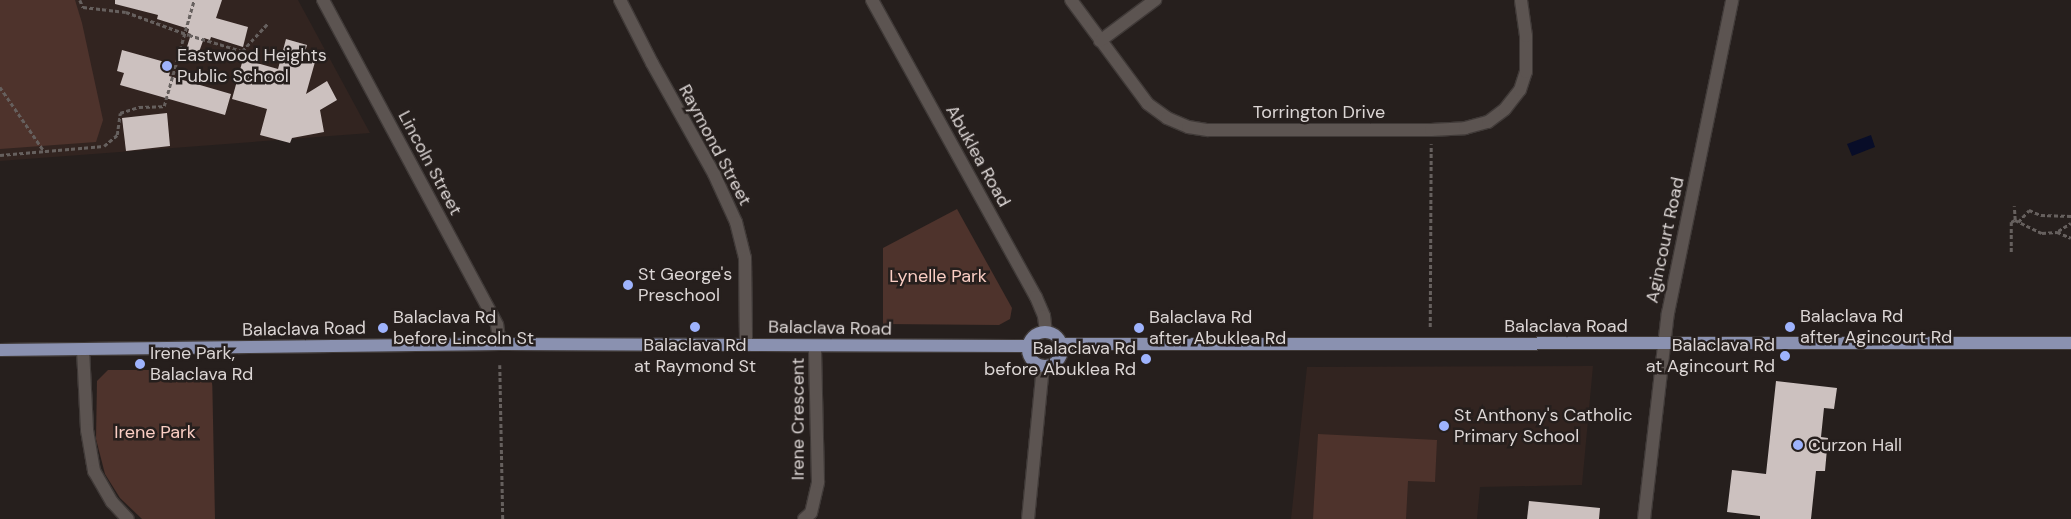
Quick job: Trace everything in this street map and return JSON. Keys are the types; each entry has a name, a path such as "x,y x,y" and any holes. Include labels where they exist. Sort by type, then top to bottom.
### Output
{"main road":[{"path":"1046,332 1054,334 1062,344 1062,355 1059,360 1049,366 1043,366 1033,361 1030,356 1029,346 1035,335 1046,332"},
{"name":"Balaclava Road","path":"1062,344 2071,343"},
{"name":"Balaclava Road","path":"0,350 500,344 1029,346"}],"street":[{"name":"Lincoln Street","path":"323,0 497,325 500,344"},
{"name":"Raymond Street","path":"620,0 652,63 714,174 736,222 745,258 746,345"},
{"name":"Abuklea Road","path":"872,0 1036,297 1042,309 1046,332"},
{"name":"Torrington Drive","path":"1071,0 1148,104 1167,118 1188,127 1208,130 1432,130 1465,128 1488,122 1504,109 1520,90 1526,72 1527,58 1521,0"},
{"path":"1100,41 1155,0"},
{"name":"Agincourt Road","path":"1644,519 1663,344 1732,0"},
{"name":"Irene Crescent","path":"804,519 811,513 818,482 815,346"},
{"path":"83,350 87,430 94,471 112,502 128,519"},
{"path":"1028,519 1043,366"}],"path":[{"path":"80,0 83,8 126,12 242,51 267,24"},
{"path":"0,155 104,146 117,135 120,113 139,107 164,106 194,0"},
{"path":"0,86 44,151"},
{"path":"1430,327 1432,130"},
{"path":"2014,206 2016,221"},
{"path":"2011,252 2011,222 2016,221 2029,210 2041,215 2071,216"},
{"path":"2016,221 2042,233 2057,232 2071,238"},
{"path":"2057,232 2071,223"},
{"path":"500,365 503,519"}],"shaded area":[{"name":"Eastwood Heights Public School","path":"0,0 298,0 370,133 0,161"},
{"name":"St Anthony's Catholic Primary School","path":"1593,366 1582,485 1480,487 1477,519 1291,519 1307,367"}],"green space":[{"path":"0,0 75,0 82,23 103,120 96,142 0,149"},
{"name":"Lynelle Park","path":"957,209 1012,308 1010,319 999,325 883,324 883,248"},
{"name":"Irene Park","path":"108,370 212,370 215,519 142,519 120,498 105,474 96,439 97,381"},
{"path":"1318,434 1437,440 1435,482 1408,481 1406,519 1313,519"}],"water":[{"path":"1871,135 1875,147 1852,156 1847,144"}],"building":[{"path":"115,0 222,0 216,18 248,27 243,47 211,37 210,40 204,38 198,55 186,50 191,34 188,33 189,29 157,19 158,15 115,4"},
{"path":"286,39 307,45 303,59 315,62 306,94 327,81 337,100 320,110 324,132 292,138 290,143 260,135 267,109 232,99 243,59 278,69"},
{"path":"122,50 172,64 169,76 231,94 225,115 120,85 124,73 117,71"},
{"path":"167,113 170,146 126,151 122,118"},
{"name":"Curzon Hall","path":"1776,381 1837,388 1834,409 1824,408 1821,437 1828,438 1825,471 1816,471 1811,519 1760,519 1760,516 1727,512 1732,470 1766,474"},
{"path":"1529,501 1600,508 1599,519 1527,519"}],"place":[{"name":"Eastwood Heights Public School","path":"167,66"},
{"name":"St George's Preschool","path":"628,285"},
{"name":"Balaclava Rd at Raymond St","path":"695,327"},
{"name":"Balaclava Rd after Agincourt Rd","path":"1790,327"},
{"name":"Balaclava Rd before Lincoln St","path":"383,328"},
{"name":"Balaclava Rd after Abuklea Rd","path":"1139,328"},
{"name":"Balaclava Rd at Agincourt Rd","path":"1785,356"},
{"name":"Balaclava Rd before Abuklea Rd","path":"1146,359"},
{"name":"Irene Park, Balaclava Rd","path":"140,364"},
{"name":"St Anthony's Catholic Primary School","path":"1444,426"},
{"name":"Curzon Hall","path":"1798,445"}]}
